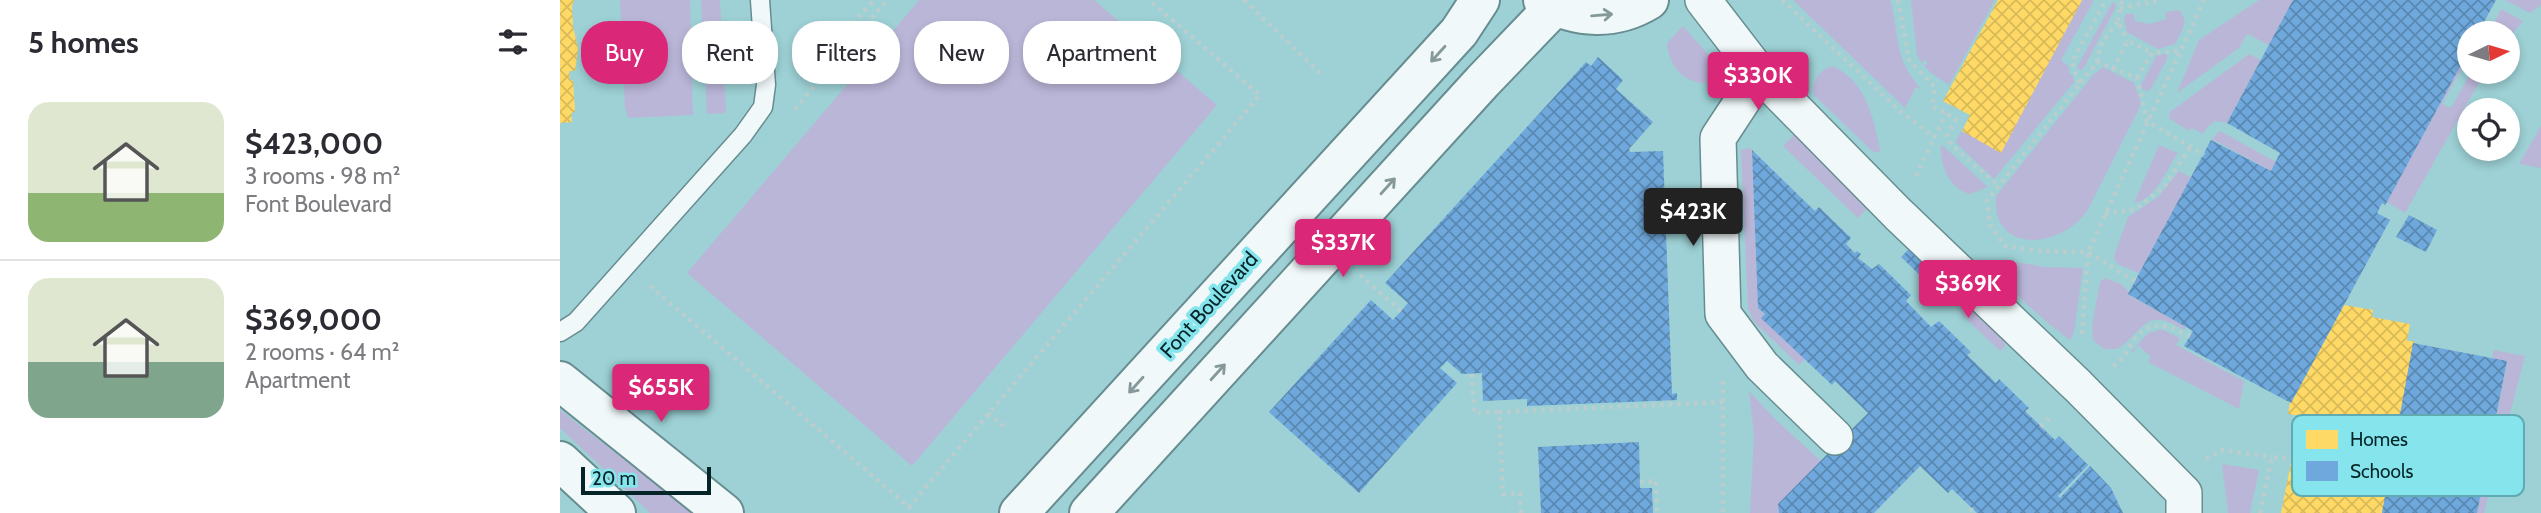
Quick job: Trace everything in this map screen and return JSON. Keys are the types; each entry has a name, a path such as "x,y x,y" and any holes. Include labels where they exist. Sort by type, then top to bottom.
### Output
{"street":[{"name":"Font Boulevard","path":"1019,513 1459,32 1480,0"},
{"path":"1089,513 1496,66 1549,3 1580,14 1606,15 1624,11 1649,0"},
{"path":"1703,0 1759,74 1908,223 2078,386 2184,494 2184,513"},
{"path":"1759,74 1718,138 1723,314 1762,366 1835,437"},
{"path":"560,382 724,513"},
{"path":"560,461 616,513"}],"lane":[{"path":"560,332 576,322 743,135 763,107 766,85 760,0"}],"path":[{"path":"855,21 870,3 867,0"},
{"path":"869,21 887,0"},
{"path":"647,283 909,507 1259,95 1149,0"},
{"path":"1244,0 1321,74"},
{"path":"1782,0 1900,111 1934,137 1945,113"},
{"path":"1898,0 1909,60 1935,87 1932,106 1956,119 1947,136 1951,145 1998,185"},
{"path":"2080,84 2072,62 2106,0"},
{"path":"2122,0 2118,21 2101,44 2097,62 1987,201 1990,225 2005,246 2041,251 2088,252 2135,281"},
{"path":"2120,8 2162,0"},
{"path":"2078,386 2088,252 2178,51 2204,0"},
{"path":"2118,21 2128,41 2152,53 2178,51"},
{"path":"2113,69 2128,41"},
{"path":"2152,53 2137,78 2147,121 2204,155"},
{"path":"2097,62 2137,78"},
{"path":"792,113 816,84"},
{"path":"2105,214 2136,209 2164,187 2191,146"},
{"path":"1352,269 1401,311"},
{"path":"2078,386 2120,362 2136,337 2151,326 2167,325 2190,337"},
{"path":"1472,374 1474,413 1724,402"},
{"path":"1723,377 1723,513"},
{"path":"1499,412 1503,494 1520,493 1521,513"},
{"path":"988,413 1005,427"},
{"path":"2206,459 2221,450 2291,460"},
{"path":"2260,513 2273,457"},
{"path":"1640,482 1656,481 1657,513"}],"shaded area":[{"path":"620,0 690,0 691,21 682,21 682,84 692,84 693,115 628,118 624,84 668,84 668,21 621,21"},
{"path":"701,0 720,0 721,21 702,21"},
{"path":"919,0 1094,0 1119,21 1023,21 1023,84 1181,84 1181,74 1217,105 912,466 687,273 848,84 900,84 900,22"},
{"path":"1793,0 1890,0 1901,56 1921,89 1916,87 1905,108"},
{"path":"1911,0 1995,0 1949,85 1931,73 1923,64 1928,62 1924,60 1922,64 1917,55"},
{"path":"2082,0 2094,0 2061,60 2069,67 2074,82 1994,179 1955,142 1962,131 2001,152"},
{"path":"2259,0 2293,0 2269,45 2247,34 2239,48 2177,93 2199,40"},
{"path":"2505,0 2541,0 2541,5 2530,13"},
{"path":"2112,3 2115,3 2116,7 2083,69 2079,70 2077,67"},
{"path":"2501,9 2523,21 2520,25 2520,21 2495,21"},
{"path":"2179,10 2184,22 2175,44 2158,49 2127,32 2124,18 2126,14 2134,14 2135,21 2150,24 2166,19 2165,12"},
{"path":"1683,26 1721,69 1711,83 1686,78 1671,60 1667,43"},
{"path":"2164,54 2167,59 2152,87 2149,91 2143,90 2141,85 2156,56"},
{"path":"2249,54 2261,60 2227,123 2215,121 2203,134 2192,128 2189,131 2169,118 2170,112"},
{"path":"1833,66 1853,81 1861,91 1871,112 1879,153 1872,151 1814,95 1817,77"},
{"path":"2103,67 2134,83 2140,98 2140,107 2087,211 2062,233 2030,240 2016,237 2005,229 1997,215 1996,196 2094,74"},
{"path":"2457,71 2457,77 2442,104 2451,108 2464,84 2478,84 2470,98 2457,98 2457,122 2405,213 2387,202"},
{"path":"705,84 724,84 726,113 707,114"},
{"path":"2541,126 2541,168 2519,164"},
{"path":"2220,131 2276,162 2271,171 2212,139"},
{"path":"1796,133 1870,205 1858,218 1783,146"},
{"path":"1941,144 1988,187 1971,194 1957,187 1944,167"},
{"path":"2159,145 2178,153 2155,190 2134,203"},
{"path":"1741,150 1752,150 1758,308 1805,359 1799,365 1754,322 1748,308"},
{"path":"2179,171 2192,178 2139,273 2119,265 2114,259 2115,253 2128,217 2158,197"},
{"path":"2016,262 2045,267 2083,268 2074,333 2070,340 2029,306 2009,285 2002,266"},
{"path":"2105,278 2121,284 2129,295 2186,327 2184,330 2171,323 2153,320 2117,349 2104,349 2093,340 2092,326 2100,282"},
{"path":"1967,299 2004,337 2005,346 2000,351 1962,315 1961,303"},
{"path":"2161,329 2180,338 2176,345 2244,381 2239,409 2148,362 2151,357 2138,345 2133,353 2131,352 2147,334"},
{"path":"2494,350 2525,356 2510,415 2496,415 2507,362 2492,359"},
{"path":"1749,391 1821,461 1779,504 1779,513 1750,513 1754,435"},
{"path":"560,410 693,513 650,513 560,428"},
{"path":"2222,464 2259,470 2250,513 2228,513"},
{"path":"2480,496 2488,496 2484,513 2477,513"}],"building: Homes":[{"path":"560,0 574,0 573,26 578,49 575,71 569,71 570,81 573,80 575,112 571,113 572,122 560,123"},
{"path":"1998,0 2082,0 2001,153 1962,131 1970,115 1943,101"},
{"path":"2344,305 2373,310 2372,317 2410,324 2407,341 2414,341 2400,415 2294,415 2288,414 2291,403"},
{"path":"2292,457 2292,496 2385,496 2382,513 2281,513"}],"building: Schools":[{"path":"2293,0 2496,0 2485,21 2457,21 2457,72 2387,202 2385,205 2382,203 2377,213 2390,220 2291,403 2184,346 2193,331 2128,294 2211,140 2271,171 2280,153 2227,123"},
{"path":"1598,57 1623,80 1616,89 1653,122 1629,149 1630,152 1663,151 1672,394 1677,393 1677,400 1527,406 1527,399 1483,401 1482,373 1462,374 1447,361 1440,368 1457,383 1359,493 1269,412 1371,300 1393,320 1408,303 1385,283 1586,62 1591,66"},
{"path":"1752,150 1815,211 1819,207 1851,238 1846,244 1855,253 1857,251 1861,254 1858,258 1872,269 1879,264 1911,295 1906,301 1931,327 1939,321 1971,352 1967,355 1996,383 1999,379 2029,408 2025,411 2055,440 2059,436 2088,465 2058,496 2060,498 2090,466 2111,488 2123,513 1977,513 1952,489 1948,493 1920,466 1874,513 1779,513 1778,504 1868,413 1835,381 1832,385 1761,318 1765,314 1758,308"},
{"path":"2409,215 2437,230 2426,252 2396,237"},
{"path":"1909,249 1934,274 1927,282 1901,257"},
{"path":"2413,343 2507,361 2496,415 2400,415"},
{"path":"1639,442 1640,488 1652,488 1653,513 1541,513 1538,447"},
{"path":"2385,496 2480,496 2477,513 2382,513"}]}
